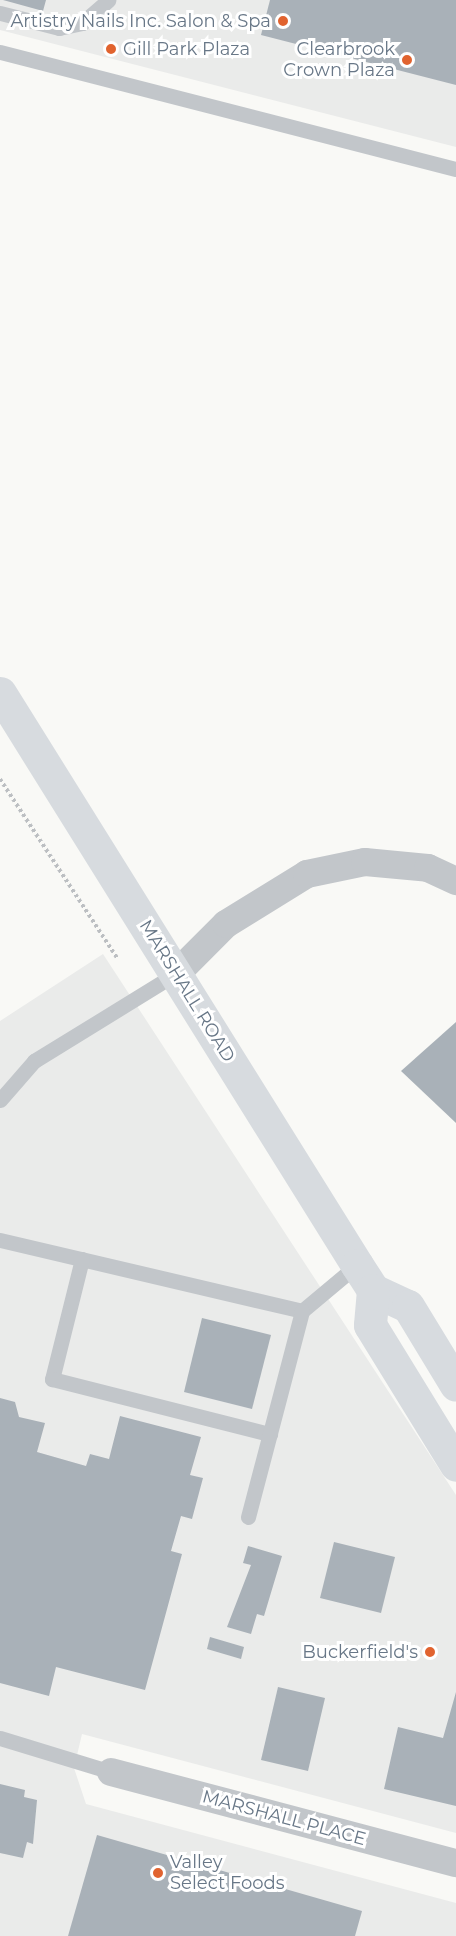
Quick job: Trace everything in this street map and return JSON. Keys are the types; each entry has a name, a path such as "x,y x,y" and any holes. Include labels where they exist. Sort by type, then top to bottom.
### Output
{"main road":[{"name":"MARSHALL ROAD","path":"0,693 365,1277"},
{"path":"365,1277 408,1306 456,1385"},
{"path":"365,1277 370,1325 456,1465"}],"street":[{"path":"177,973 226,924 307,874 365,862 428,868 456,881"},
{"name":"MARSHALL PLACE","path":"111,1772 456,1863"}],"lane":[{"path":"0,13 59,28 82,23 108,0"},
{"path":"0,52 456,169"},
{"path":"0,1100 34,1061 177,973"},
{"path":"0,1240 302,1311 365,1277"},
{"path":"82,1259 52,1380 270,1434"},
{"path":"248,1517 302,1311"},
{"path":"0,1738 111,1772"}],"path":[{"path":"0,779 118,959"}],"shaded area":[{"path":"0,0 456,0 456,147 0,30"},
{"path":"103,954 456,1495 456,1833 82,1734 74,1768 86,1804 456,1903 456,1936 0,1936 0,1021"}],"building":[{"path":"3,0 46,0 43,11"},
{"name":"Clearbrook Crown Plaza","path":"270,0 456,0 456,85 261,35"},
{"path":"456,1022 456,1123 401,1071"},
{"path":"202,1318 271,1335 252,1409 184,1392"},
{"path":"0,1398 15,1402 19,1417 45,1423 37,1452 86,1466 90,1454 109,1459 120,1416 201,1437 190,1475 203,1478 192,1519 181,1516 171,1551 182,1554 145,1690 56,1667 49,1696 0,1683"},
{"path":"334,1542 395,1557 381,1613 320,1598"},
{"path":"248,1546 282,1556 264,1616 257,1614 251,1634 227,1627 251,1565 243,1563"},
{"path":"210,1637 244,1647 241,1659 207,1649"},
{"path":"278,1687 325,1698 308,1771 261,1760"},
{"path":"456,1692 456,1806 384,1789 398,1727 443,1738"},
{"path":"0,1784 25,1790 24,1797 37,1800 33,1844 27,1842 23,1858 0,1853"},
{"name":"Valley Select Foods","path":"97,1835 362,1911 355,1936 68,1936"}],"place":[{"name":"Artistry Nails Inc. Salon & Spa","path":"283,21"},
{"name":"Gill Park Plaza","path":"111,49"},
{"name":"Clearbrook Crown Plaza","path":"407,60"},
{"name":"Buckerfield's","path":"430,1652"},
{"name":"Valley Select Foods","path":"158,1873"}]}
